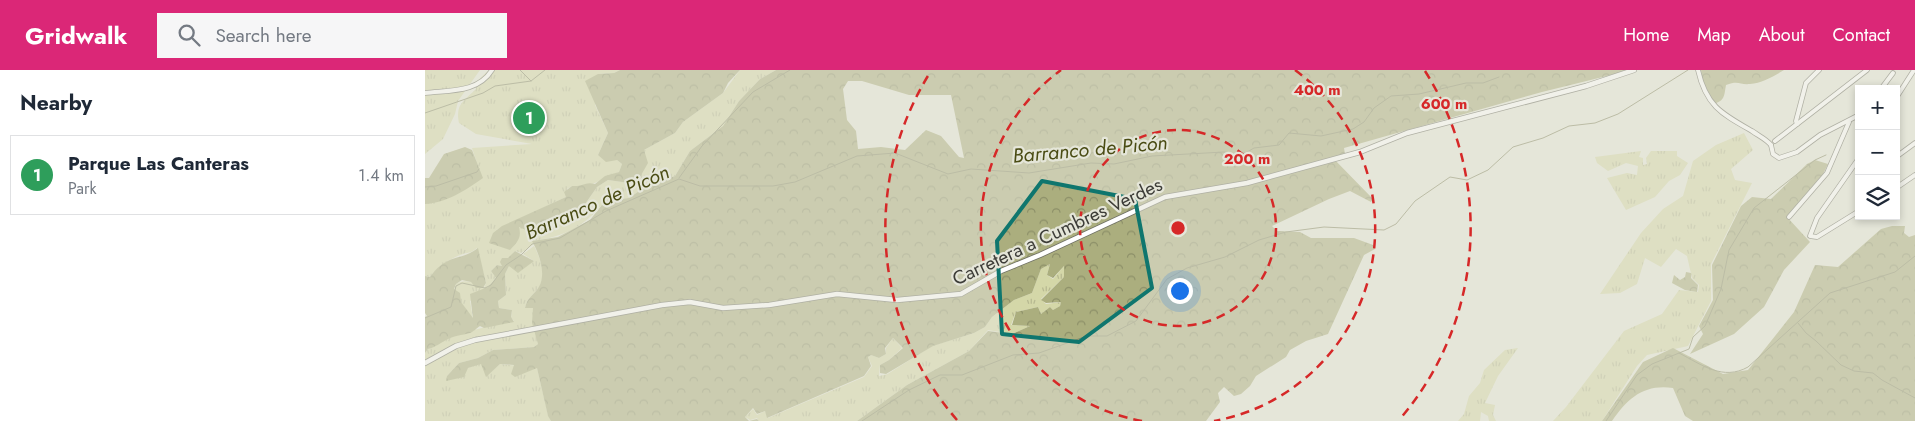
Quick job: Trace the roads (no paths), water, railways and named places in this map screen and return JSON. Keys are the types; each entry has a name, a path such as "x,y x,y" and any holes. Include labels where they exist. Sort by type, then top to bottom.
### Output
{"street":[{"path":"425,93 473,87 482,83 492,70"},
{"name":"Carretera a Cumbres Verdes","path":"425,362 456,346 475,340 662,305 690,302 723,308 769,305 837,294 897,300 961,294 1001,271 1040,255 1165,196 1257,181 1360,152 1407,133 1586,86 1634,70"},
{"path":"1698,70 1703,89 1712,105 1722,114 1769,143 1773,154 1779,158 1797,152 1820,135 1855,119"},
{"path":"1797,124 1796,121 1805,83 1819,70"},
{"path":"1769,143 1775,141 1867,70"},
{"path":"1900,92 1914,70"},
{"path":"1884,85 1893,73"},
{"path":"1789,218 1827,173 1849,122"},
{"path":"1900,154 1915,143"},
{"path":"1855,164 1817,218 1811,229 1811,237 1817,237 1855,213"},
{"path":"1900,185 1915,175"}],"waterway":[{"path":"520,70 531,81"},
{"path":"425,113 483,93 495,86 531,81 545,70"},
{"path":"679,178 702,146 753,92 790,70"},
{"path":"862,421 909,390 940,375 962,375 1013,355 1039,353 1087,336 1107,336 1136,321 1167,279 1187,268 1225,257 1259,240 1286,232 1324,227 1384,230 1396,224 1415,201 1450,177 1467,180 1488,170 1513,147 1543,138 1569,126 1595,123 1618,114 1688,70"},
{"name":"Barranco de Picón","path":"425,318 451,307 456,286 462,283 485,288 491,285 506,265 521,255 532,244 560,238 606,211 679,179 700,186 773,186 795,182 857,156 895,153 948,174 971,169 1029,173 1091,163 1114,164 1152,156 1224,152 1242,155 1254,148 1279,145 1289,133 1321,136 1353,129 1364,122 1374,108 1391,96 1419,94 1466,83 1483,83 1499,77"},
{"path":"1606,421 1637,375 1652,364 1689,349 1693,337 1705,326 1721,289 1729,250 1754,208 1815,160 1826,155"},
{"path":"425,187 436,186 477,172 479,169"},
{"path":"1679,353 1713,370 1721,372 1739,371 1748,367 1830,293 1895,272 1915,256"},
{"path":"1798,323 1806,333 1841,365 1854,371 1873,373 1915,398"}],"place":[{"name":"Parque Las Canteras","path":"529,118"}]}
